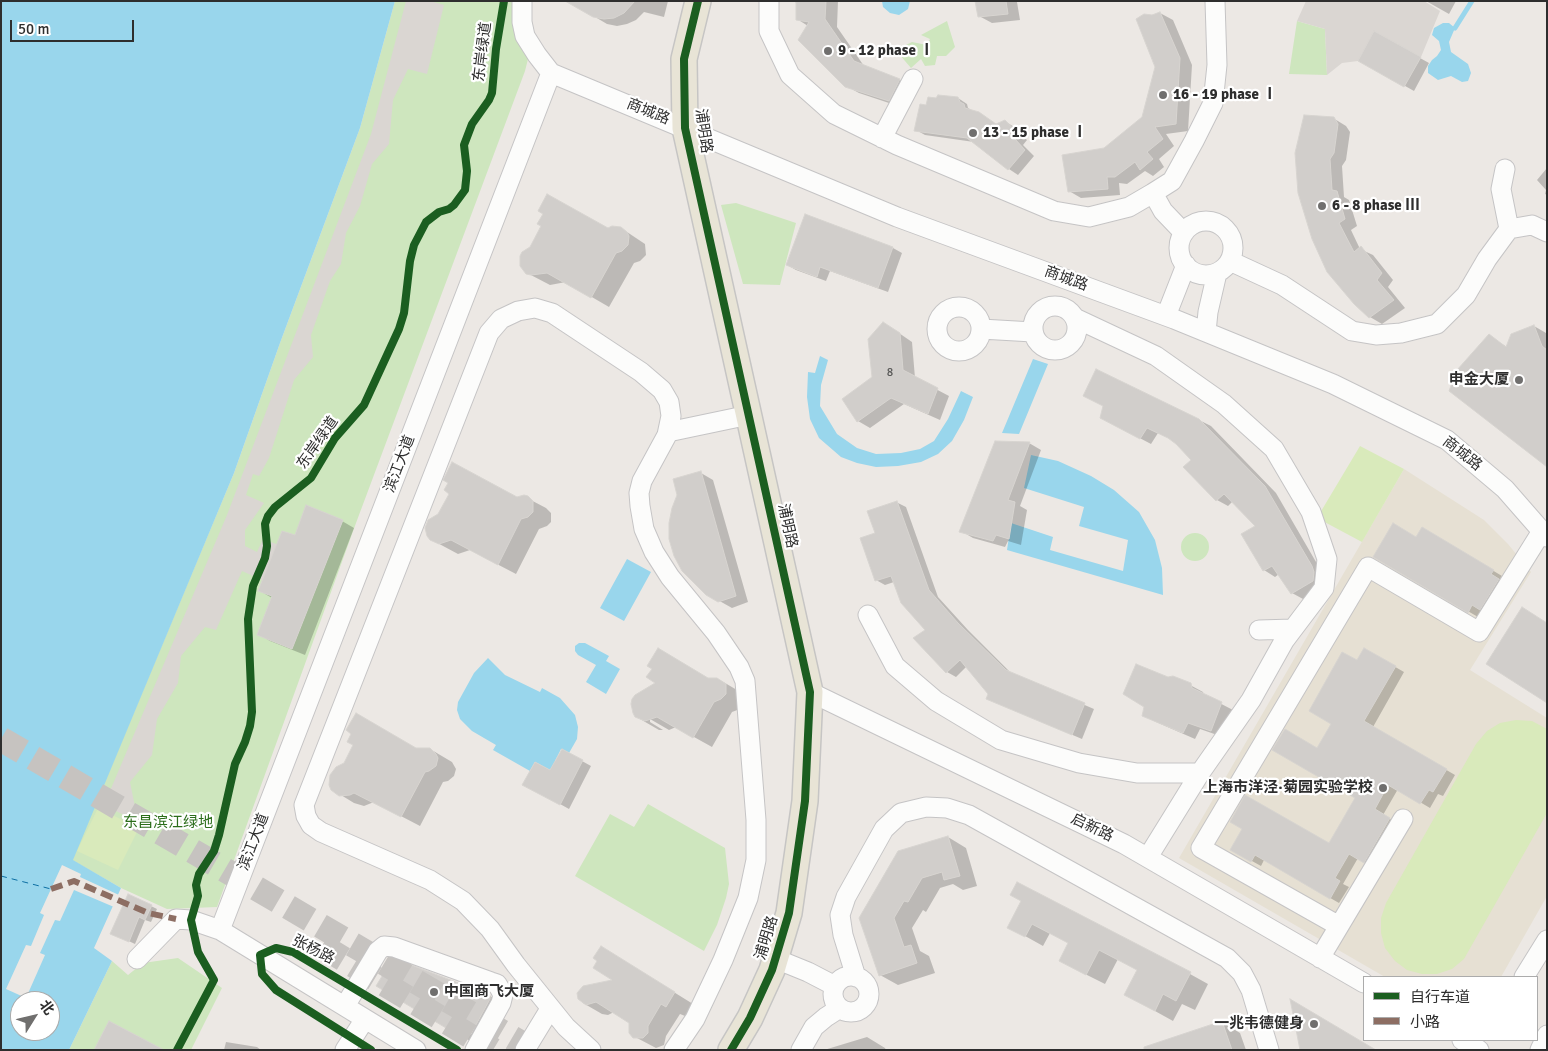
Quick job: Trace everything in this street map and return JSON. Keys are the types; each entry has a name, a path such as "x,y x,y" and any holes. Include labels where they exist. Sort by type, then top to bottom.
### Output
{"main road":[{"name":"浦明路","path":"698,1 684,59 686,128 810,692 805,800 789,912 776,959 750,1018 731,1050"}],"street":[{"path":"522,1 522,22 525,36 551,73"},
{"path":"770,1 769,31 790,75 834,114 882,138 1008,193 1054,211 1089,217 1129,207 1172,181 1213,103 1217,65 1215,1"},
{"name":"商城路","path":"551,73 897,216 1166,316 1332,384 1447,440 1505,489 1544,534"},
{"name":"滨江大道","path":"220,930 551,73"},
{"path":"882,138 913,79"},
{"path":"1505,169 1501,189 1509,229"},
{"path":"1153,193 1163,211 1184,233"},
{"path":"1206,332 1208,312 1224,267 1233,253 1233,244 1230,235 1217,223 1199,222 1191,226 1184,233 1180,241 1180,249 1186,265 1192,271 1209,275 1224,267 1282,285 1352,331 1376,335 1400,333 1437,324 1466,295 1487,259 1509,229 1532,225 1547,232"},
{"path":"1166,316 1186,265"},
{"path":"1059,305 1062,278"},
{"path":"1059,305 1071,312 1075,318 1078,325 1077,333 1069,346 1062,349 1047,349 1035,339 1033,324 1040,311 1045,307 1059,305"},
{"path":"591,1050 550,1009 490,929 463,901 430,880 321,832 311,825 306,816 304,805 489,333 501,319 518,311 535,308 552,314 641,372 662,390 669,402 671,416 668,432 642,480 639,493 644,529 654,552 670,577 716,632 739,667 745,681 756,820 756,860 748,898 723,960 695,1019 674,1050"},
{"path":"1075,318 1156,356 1224,404 1274,449 1311,512 1327,559 1324,588 1284,641 1251,700 1200,773 1148,857"},
{"path":"981,329 1033,332"},
{"path":"668,432 749,415"},
{"path":"1339,926 1201,848 1368,567 1479,632 1544,534"},
{"path":"868,615 895,666 936,701 1001,740 1078,763 1137,773 1200,773"},
{"path":"1259,630 1293,629"},
{"name":"启新路","path":"810,692 1124,844 1363,982"},
{"path":"856,977 843,935 840,915 846,897 884,829 901,813 926,807 948,808 969,815 1227,958 1242,973 1251,990 1269,1050"},
{"path":"1320,958 1403,819"},
{"name":"张杨路","path":"136,959 176,919 191,920 220,930 416,1050"},
{"path":"1525,976 1547,940"},
{"path":"345,1006 378,952 384,946 394,946 497,984 503,995 501,1003 474,1050"},
{"path":"776,959 835,986"},
{"path":"856,977 862,980 868,989 869,995 866,1006 861,1010 850,1012 840,1008 834,998 835,986 844,978 856,977"},
{"path":"801,1050 814,1028 840,1008"},
{"path":"525,1050 550,1009"},
{"path":"345,1050 365,1018"},
{"path":"1540,1050 1547,1034"},
{"path":"1464,1041 1480,1050"}],"shaded area":[{"path":"406,1 430,1 444,5 427,74 408,69 393,100 389,144 372,164 360,206 346,233 341,264 330,281 311,335 313,357 294,380 269,458 259,476 253,474 246,495 264,503 245,530 245,546 257,552 263,539 284,547 269,583 242,571 216,630 205,627 181,656 178,683 157,719 152,755 130,782 138,822 104,805 227,515 371,134"},
{"path":"1306,1 1424,1 1440,11 1421,57 1374,31 1358,61 1342,63 1327,75 1325,29 1297,21"},
{"name":"上海市洋泾·菊园实验学校","path":"1404,469 1484,520 1508,544 1531,572 1470,670 1547,718 1547,896 1502,976 1383,976 1179,858"}],"green space":[{"name":"东昌滨江绿地","path":"395,1 532,1 528,59 525,71 356,523 217,907 167,909 121,888 72,860 234,473 360,128"},
{"path":"947,21 955,47 946,56 937,56 935,65 925,66 921,59 911,68 899,54 904,46 912,42 927,45 930,39 921,35"},
{"path":"1297,21 1325,29 1327,75 1289,74"},
{"path":"736,203 796,223 780,285 743,284 721,205"},
{"path":"1360,446 1404,469 1362,542 1317,518"},
{"path":"1195,533 1205,537 1209,547 1205,557 1195,561 1185,557 1181,547 1185,537"},
{"path":"1516,720 1532,721 1547,729 1547,813 1464,959 1452,969 1437,974 1422,974 1407,970 1395,961 1385,948 1381,933 1381,918 1386,903 1476,744 1487,731 1500,723"},
{"path":"648,804 725,848 729,884 717,925 704,951 575,876 610,814 634,827"},
{"path":"98,808 139,828 118,870 77,851"},
{"path":"178,958 222,988 191,1050 69,1050 112,961 128,975 143,963"}],"water":[{"path":"1,1 395,1 360,128 234,473 73,860 121,888 94,948 112,961 69,1050 1,1050"},
{"path":"882,1 910,1 908,9 899,15 890,13 883,7"},
{"path":"1443,23 1449,23 1455,28 1449,42 1451,52 1468,64 1471,73 1468,81 1462,82 1451,76 1438,80 1428,73 1428,66 1441,50 1439,41 1432,35 1434,28"},
{"path":"820,356 828,360 821,385 820,406 837,434 857,448 876,454 901,453 920,449 934,441 948,419 961,391 973,397 964,420 952,441 938,454 921,462 898,466 876,467 857,463 841,457 819,438 810,419 807,397 808,372 815,373"},
{"path":"1033,359 1048,364 1019,434 1002,433"},
{"path":"1031,455 1058,461 1091,476 1114,490 1139,512 1155,540 1162,568 1163,595 1007,550 1011,523 1053,537 1050,550 1123,571 1128,540 1079,526 1084,507 1024,488"},
{"path":"627,559 651,572 624,621 600,608"},
{"path":"579,643 585,643 609,656 606,661 620,669 606,694 586,682 596,665 578,655 575,651 575,646"},
{"path":"488,658 505,675 540,692 542,688 560,698 575,715 578,727 577,739 569,753 561,749 555,761 562,765 557,774 535,762 530,771 493,750 496,745 472,731 460,719 457,710 458,702 474,673"}],"pier":[{"path":"62,865 81,874 80,877 119,895 114,907 74,890 60,921 55,920 40,953 45,955 29,991 10,991 6,989 26,945 31,946 44,915 40,913"}],"building":[{"path":"565,1 635,1 624,13 614,18 604,19 593,17"},
{"name":"9 - 12 phase Ⅰ","path":"796,1 826,1 825,19 854,61 900,79 889,101 845,87 798,40 809,22 796,20"},
{"path":"975,1 1006,1 1008,14 978,17"},
{"name":"16 - 19 phase Ⅰ","path":"1160,12 1180,58 1176,124 1155,127 1163,139 1147,152 1153,159 1140,170 1135,162 1115,177 1107,177 1108,189 1068,192 1062,155 1104,148 1142,117 1155,67 1136,19 1144,14 1152,15"},
{"path":"1374,31 1421,57 1404,87 1358,61"},
{"name":"13 - 15 phase Ⅰ","path":"938,95 958,97 965,108 979,112 996,124 1005,120 1019,135 1015,139 1025,150 1008,170 967,138 914,131 920,104 926,105 928,97 936,98"},
{"name":"6 - 8 phase Ⅲ","path":"1304,115 1334,117 1338,124 1334,153 1330,159 1332,190 1337,191 1345,219 1339,223 1354,252 1361,246 1382,273 1377,280 1394,300 1369,318 1354,304 1327,272 1312,239 1298,193 1295,153"},
{"path":"547,194 608,228 612,226 621,227 629,236 628,245 622,251 616,253 591,298 547,273 526,274 520,266 522,252 530,247 541,226 537,224 543,214 538,211"},
{"path":"805,214 893,247 878,288 820,267 817,277 786,265"},
{"path":"883,322 900,333 903,370 938,388 928,414 891,398 857,422 842,399 872,377 868,339"},
{"path":"1534,325 1542,346 1547,350 1547,467 1449,391 1457,370 1489,334 1506,347 1511,334"},
{"path":"1096,369 1199,419 1265,486 1312,566 1314,572 1313,581 1291,594 1272,566 1263,571 1241,534 1255,526 1224,494 1216,501 1183,467 1191,460 1176,444 1147,428 1140,439 1100,418 1103,406 1083,396"},
{"path":"995,441 1030,442 1008,500 1015,502 1009,539 996,535 993,541 959,532"},
{"path":"452,462 517,497 528,496 533,501 533,512 528,517 521,519 498,565 451,540 439,544 430,540 427,536 425,528 428,520 438,514 449,494 444,490 448,483 443,480"},
{"path":"701,471 736,596 718,602 706,595 682,571 674,556 669,539 669,523 677,495 673,479"},
{"path":"897,501 929,590 958,623 1006,670 1085,703 1072,735 986,699 988,694 960,660 946,673 913,638 925,630 901,603 891,576 875,581 860,538 875,533 867,511"},
{"path":"306,505 343,520 292,649 257,635 272,596 258,591 282,531 295,535"},
{"path":"1393,523 1416,537 1422,527 1494,570 1491,574 1499,579 1480,610 1472,605 1468,613 1373,557"},
{"path":"1522,607 1547,623 1547,703 1486,664"},
{"path":"658,648 708,678 717,678 726,684 726,694 714,702 693,738 657,717 645,721 635,717 633,713 632,699 635,695 655,683 646,677 652,669 647,666"},
{"path":"1364,648 1396,666 1364,721 1447,769 1433,792 1429,790 1420,804 1388,785 1375,809 1390,818 1364,863 1349,854 1335,878 1340,881 1330,899 1255,855 1251,862 1230,850 1242,829 1230,822 1245,795 1329,843 1355,798 1272,750 1285,729 1317,748 1331,724 1309,711 1342,652 1357,660"},
{"path":"1136,664 1168,677 1173,676 1191,683 1192,688 1222,702 1211,731 1188,723 1183,733 1142,716 1144,707 1123,694"},
{"path":"356,713 416,748 430,748 438,758 436,766 425,772 401,817 354,793 339,796 331,790 329,785 330,775 336,767 344,763 353,745 347,742 351,734 346,730"},
{"path":"562,749 583,760 560,805 522,785 535,762 550,770"},
{"path":"948,836 960,876 944,880 942,872 922,878 908,902 904,901 894,918 904,947 911,945 917,963 879,976 859,918 898,851"},
{"path":"1017,882 1191,972 1176,1001 1163,994 1155,1011 1124,995 1137,970 1099,950 1086,975 1059,961 1068,943 1032,924 1025,937 1007,928 1021,901 1010,895"},
{"path":"128,894 152,905 145,920 139,917 129,942 110,934"},
{"path":"601,946 675,992 666,1007 661,1004 648,1026 648,1033 643,1038 633,1038 629,1033 629,1023 596,1002 586,1005 578,999 577,993 583,986 612,980 593,968 597,961 593,958"},
{"name":"中国商飞大厦","path":"393,958 490,995 490,999 471,1034 462,1036 456,1034 376,986"},
{"name":"一兆韦德健身","path":"1290,999 1376,1050 1300,1050"},
{"path":"109,1021 164,1050 94,1050"},
{"path":"1222,1021 1232,1050 1144,1050 1144,1047"}],"waterway":[{"path":"1455,28 1472,1"}],"ferry route":[{"path":"1,876 51,889"}],"tunnel":[{"path":"1,739 533,1050"},
{"path":"322,946 493,1050"}],"marked path":[{"path":"51,889 74,881 148,913 176,919"}],"cycle path":[{"name":"东岸绿道","path":"177,1050 214,980 198,952 191,920 198,896 196,885 199,874 214,851 235,764 250,726 252,712 248,619 253,586 265,558 267,546 265,524 275,507 311,478 335,438 364,405 399,329 404,313 410,261 414,245 426,222 439,212 449,209 454,205 465,190 467,171 464,145 472,124 492,93 496,49 504,1"},
{"path":"698,1 684,59 685,128 810,692 805,801 789,913 772,970 750,1018 731,1050"},
{"path":"371,1050 276,990 262,974 260,955 276,948 293,952 457,1050"}],"place":[{"name":"9 - 12 phase Ⅰ","path":"828,51"},
{"name":"16 - 19 phase Ⅰ","path":"1163,95"},
{"name":"13 - 15 phase Ⅰ","path":"973,133"},
{"name":"6 - 8 phase Ⅲ","path":"1322,206"},
{"name":"申金大厦","path":"1519,380"},
{"name":"上海市洋泾·菊园实验学校","path":"1383,788"},
{"name":"中国商飞大厦","path":"434,992"},
{"name":"一兆韦德健身","path":"1314,1024"}]}
